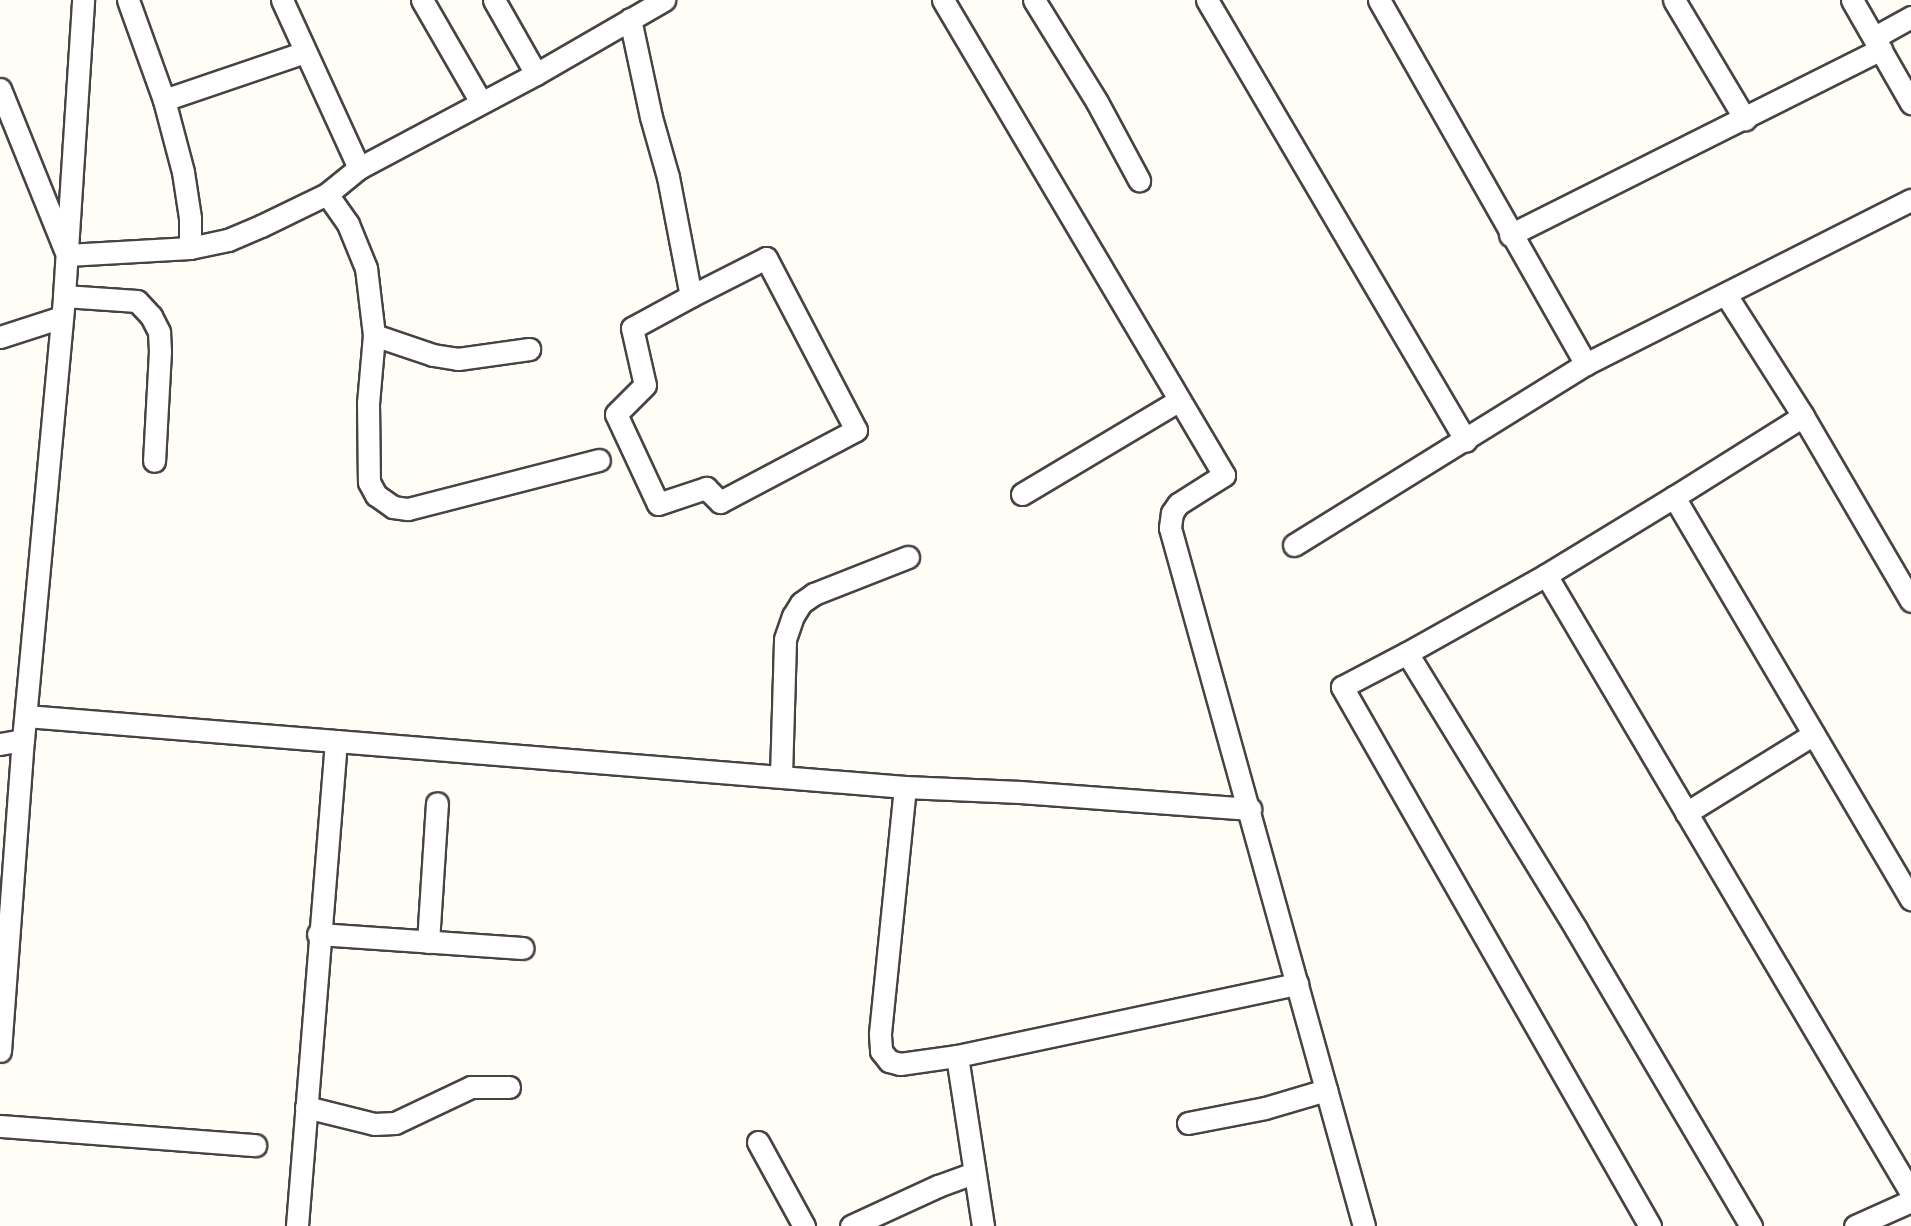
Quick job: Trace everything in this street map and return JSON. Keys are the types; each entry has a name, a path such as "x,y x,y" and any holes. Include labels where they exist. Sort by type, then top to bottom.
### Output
{"street":[{"path":"0,1051 23,740 63,306 83,0"},
{"path":"128,0 164,100 183,172 190,218 190,248"},
{"path":"282,0 359,168"},
{"path":"422,0 481,102"},
{"path":"494,0 536,74"},
{"path":"943,0 1224,475 1178,504 1171,513 1170,528 1364,1226"},
{"path":"1034,0 1097,102 1139,180"},
{"path":"1207,0 1466,441"},
{"path":"1379,0 1510,235 1586,364"},
{"path":"1674,0 1745,118"},
{"path":"1852,0 1911,103"},
{"path":"67,255 190,248 228,240 327,194 359,168 536,74 630,19 652,3"},
{"path":"1510,235 1745,118 1878,43 1911,17"},
{"path":"630,19 651,117 668,177 691,296"},
{"path":"164,100 304,52"},
{"path":"0,89 67,255"},
{"path":"327,194 348,224 366,268 374,335 368,403 369,482 376,495 393,507 408,509 599,460"},
{"path":"1294,545 1466,441 1586,364 1911,200"},
{"path":"766,258 856,430 720,502 706,488 658,504 616,414 645,385 632,328 691,296 766,258"},
{"path":"1726,295 1803,416 1911,601"},
{"path":"0,337 63,306 137,301 151,316 159,332 154,461"},
{"path":"374,335 433,355 458,359 529,349"},
{"path":"1022,494 1178,401"},
{"path":"1650,1226 1342,687 1546,575 1803,416"},
{"path":"1674,497 1911,899"},
{"path":"781,776 785,639 793,616 801,603 814,594 908,557"},
{"path":"1546,575 1911,1193"},
{"path":"1407,653 1576,929 1751,1226"},
{"path":"26,716 905,787 1250,809"},
{"path":"1686,813 1814,734"},
{"path":"0,744 23,740"},
{"path":"297,1226 318,934 336,741"},
{"path":"905,787 880,1035 881,1051 889,1061 900,1064 957,1056 1297,984"},
{"path":"428,942 437,803"},
{"path":"318,934 523,948"},
{"path":"957,1056 983,1226"},
{"path":"306,1107 374,1124 395,1123 471,1087 509,1087"},
{"path":"1188,1122 1265,1108 1326,1090"},
{"path":"0,1126 255,1145"},
{"path":"758,1142 804,1226"},
{"path":"851,1226 938,1186 974,1173"},
{"path":"1855,1226 1911,1201"}]}
